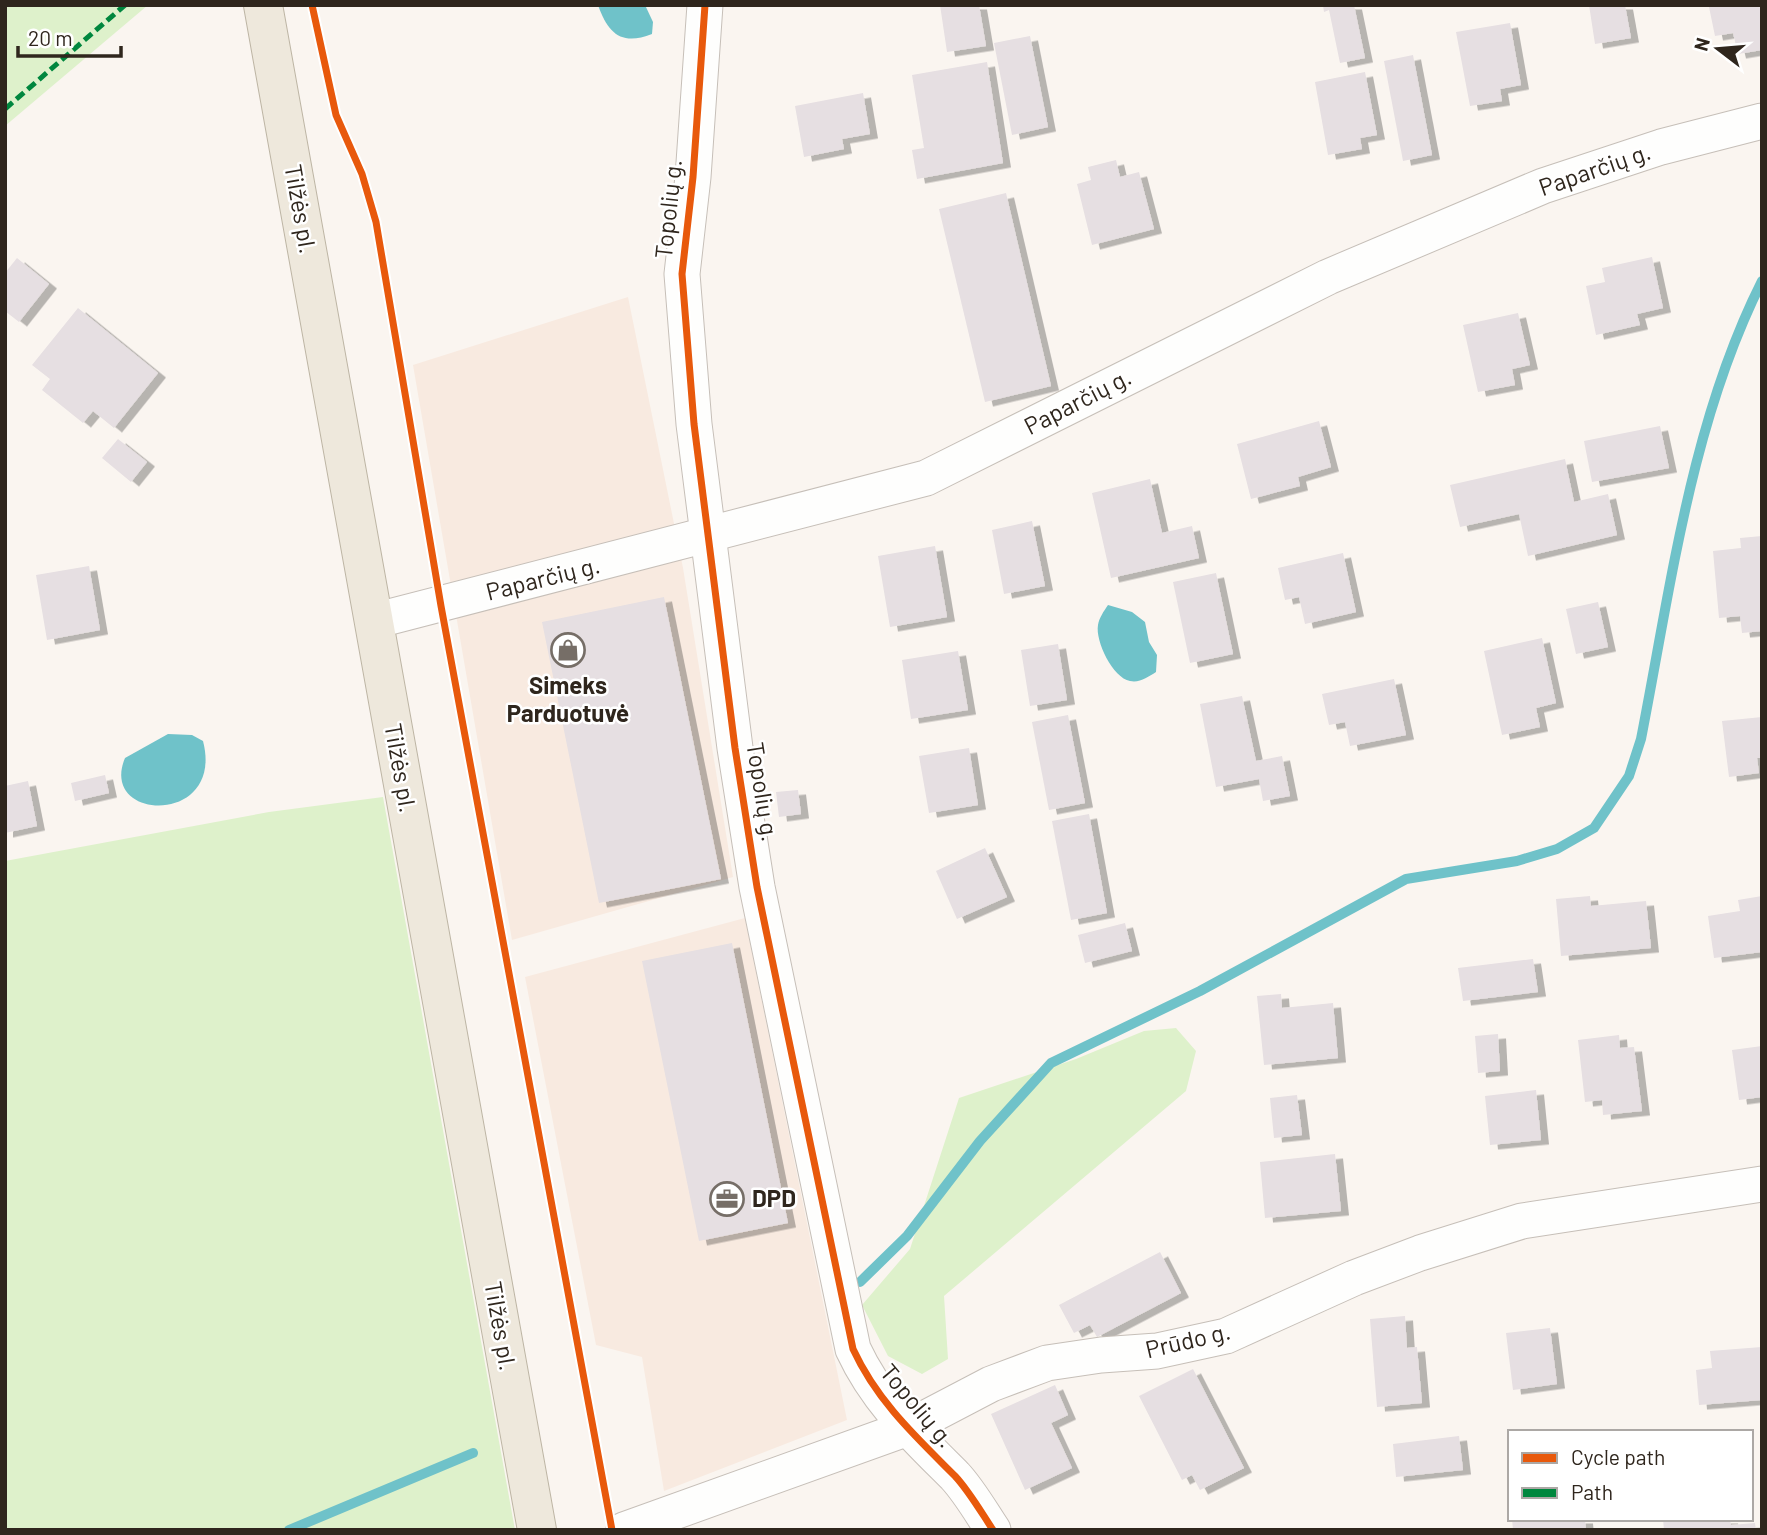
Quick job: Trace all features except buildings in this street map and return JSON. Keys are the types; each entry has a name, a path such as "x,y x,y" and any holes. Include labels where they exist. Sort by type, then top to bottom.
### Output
{"highway":[{"name":"Tilžės pl.","path":"263,5 537,1530"}],"street":[{"name":"Topolių g.","path":"705,5 693,177 682,274 694,424 707,537 757,887 853,1349 865,1376 905,1429 957,1478 993,1530"},
{"name":"Paparčių g.","path":"374,621 707,537 926,478 1328,277 1543,186 1661,147 1762,121"},
{"name":"Prūdo g.","path":"624,1530 905,1429 992,1384 1046,1363 1101,1355 1157,1352 1226,1336 1354,1278 1420,1253 1522,1221 1762,1184"}],"shaded area":[{"path":"628,297 683,568 733,877 512,940 413,365"},
{"path":"745,918 847,1420 664,1491 642,1357 596,1345 525,977"}],"green space":[{"path":"5,5 148,5 5,126"},
{"path":"383,797 515,1530 5,1530 5,861 269,812"},
{"path":"1176,1028 1196,1051 1186,1091 944,1296 948,1359 922,1374 888,1356 862,1305 910,1249 959,1098 1076,1059 1144,1031"}],"water":[{"path":"598,5 645,5 653,22 652,34 632,39 618,35 606,23"},
{"path":"1108,605 1132,612 1145,622 1149,642 1157,655 1156,672 1147,678 1130,681 1117,673 1106,658 1099,640 1098,625"},
{"path":"168,734 192,735 203,741 205,769 196,789 181,801 162,805 144,803 129,794 122,779 125,758"}],"waterway":[{"path":"860,1282 907,1236 980,1141 1051,1063 1200,991 1406,879 1517,861 1557,849 1594,828 1629,776 1641,739 1674,564 1700,448 1717,391 1762,281"},
{"path":"289,1530 473,1453"}],"marked path":[{"path":"5,109 125,5"}],"cycle path":[{"path":"312,5 336,115 362,174 376,222 441,606 612,1530"},
{"path":"705,5 693,177 682,274 694,424 735,748 757,887 853,1349 885,1401 960,1482 993,1530"}],"place":[{"name":"Simeks Parduotuvė","path":"568,650"},
{"name":"DPD","path":"727,1199"}]}
